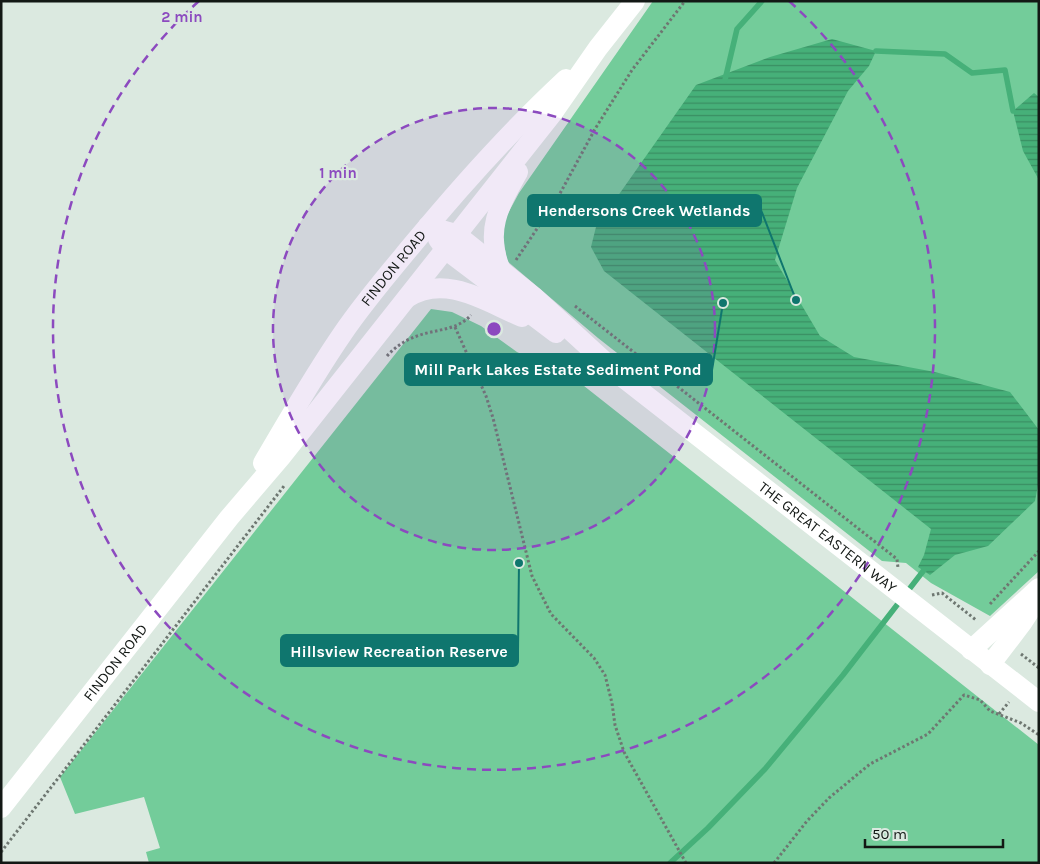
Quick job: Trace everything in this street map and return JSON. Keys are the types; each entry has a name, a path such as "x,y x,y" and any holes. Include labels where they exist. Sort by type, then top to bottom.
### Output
{"street":[{"name":"FINDON ROAD","path":"1,808 229,518 281,457 552,114 598,48 635,1"},
{"name":"FINDON ROAD","path":"229,518 302,396 343,332 428,226 521,122 598,48"},
{"path":"500,268 493,246 493,232 497,215 506,193 552,114"},
{"path":"428,226 450,242"},
{"name":"THE GREAT EASTERN WAY","path":"450,242 500,268 616,372"},
{"name":"THE GREAT EASTERN WAY","path":"450,242 554,331 616,372 893,577 914,605 1039,702"},
{"path":"406,299 417,292 435,288 464,292 554,331"},
{"path":"971,650 1039,588"},
{"path":"990,665 1039,597"}],"path":[{"path":"522,265 515,261 557,199 610,104 649,46 685,1"},
{"path":"384,360 402,342 420,335 455,327 466,321 483,301"},
{"path":"573,304 897,559 893,577"},
{"path":"455,327 486,396 493,418 532,576 551,614 594,658 605,675 615,725 624,752 686,863"},
{"path":"1,852 289,480"},
{"path":"988,607 1039,551"},
{"path":"976,619 982,613"},
{"path":"774,863 807,821 829,798 870,764 928,734 964,695 980,700 990,711 1021,723 1039,735"}],"shaded area":[{"path":"653,1 1039,1 1039,571 990,616 931,583 906,563 882,561 598,338 507,261 502,231 507,215 519,193"},
{"path":"832,39 876,51 869,66 848,91 797,188 775,260 820,336 854,357 935,372 1010,392 1039,430 1039,479 1035,501 988,546 955,555 930,575 918,567 924,555 931,529 604,271 591,247 596,227 696,85 770,57"},
{"path":"1034,93 1039,97 1039,180 1023,151 1013,111"},
{"path":"431,309 452,312 481,326 517,352 579,382 1039,745 1039,863 149,863 146,852 160,848 144,797 75,814 60,777"}],"waterway":[{"path":"725,80 737,29 762,1"},
{"path":"876,51 945,54 972,73 1005,70 1013,111"},
{"path":"670,863 708,828 765,769 843,675 924,570"}],"place":[{"name":"Hendersons Creek Wetlands","path":"796,300"},
{"name":"Mill Park Lakes Estate Sediment Pond","path":"723,303"},
{"name":"Hillsview Recreation Reserve","path":"519,563"}]}
